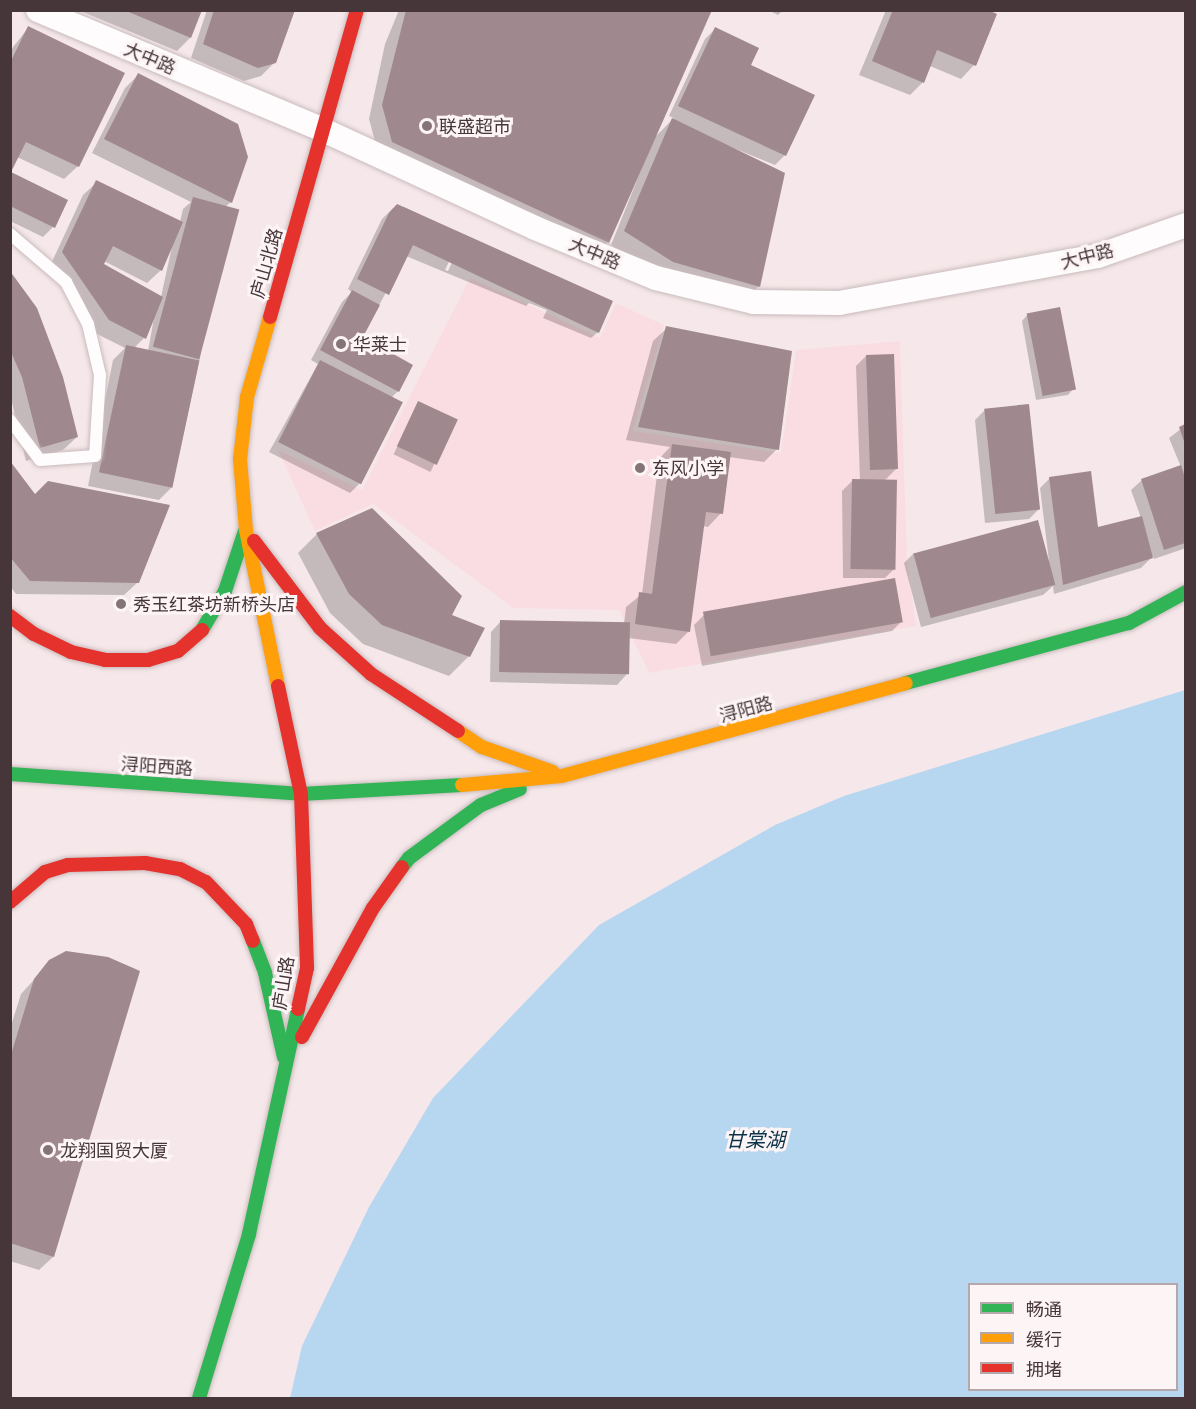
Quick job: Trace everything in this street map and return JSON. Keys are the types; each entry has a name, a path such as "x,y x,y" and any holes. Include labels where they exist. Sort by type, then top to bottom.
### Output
{"main road":[{"name":"庐山北路","path":"246,530 240,459 248,397 357,10"},
{"path":"10,616 34,634 70,652 105,660 148,660 178,651 197,637 211,618 225,591 246,530"},
{"path":"246,530 320,628 371,674 482,747 562,776"},
{"name":"庐山路","path":"199,1398 249,1234 307,968 302,794 246,530"},
{"name":"浔阳路","path":"302,794 410,790 562,776 1129,623 1185,592"},
{"name":"浔阳西路","path":"10,774 302,794"},
{"path":"286,1065 373,908 409,858 481,805 562,776"},
{"path":"10,902 21,889 45,872 68,865 145,863 180,869 206,882 246,924 257,949 286,1065"}],"street":[{"name":"大中路","path":"38,10 322,130 535,228 656,279 754,302 839,303 1098,256 1185,225"}],"lane":[{"path":"10,234 66,282 88,324 100,375 94,456 39,460 10,420"}],"shaded area":[{"name":"东风小学","path":"470,278 600,338 616,303 664,325 633,431 781,453 796,350 900,341 907,563 916,626 649,673 619,610 513,608 373,504 315,531 278,450 362,490"}],"water":[{"name":"甘棠湖","path":"1185,690 1185,1398 290,1398 302,1346 369,1207 433,1098 599,925 775,825 844,796"}],"building":[{"path":"124,10 202,10 191,38"},
{"path":"214,10 295,10 276,63 258,68 203,44"},
{"path":"406,10 712,10 609,243 392,142 382,105"},
{"path":"893,10 988,10 997,14 976,66 937,50 924,83 872,61"},
{"path":"28,26 125,73 79,167 26,142 11,172 68,200 55,228 10,206 10,63"},
{"path":"715,27 759,48 751,65 815,95 786,156 678,106"},
{"path":"138,73 238,124 248,157 232,203 104,139"},
{"path":"672,118 785,173 760,287 673,262 624,231"},
{"path":"96,180 183,222 162,271 113,246 104,264 163,297 146,339 109,320 62,252"},
{"path":"193,197 239,209 199,359 153,347"},
{"path":"397,204 613,301 599,333 413,245 389,295 357,279 389,213"},
{"path":"10,271 37,308 63,377 78,437 40,448 22,377 10,350"},
{"path":"352,290 380,305 363,337 413,365 399,392 320,350"},
{"path":"1060,307 1076,389 1043,396 1027,313"},
{"path":"666,326 792,351 779,450 638,427"},
{"path":"126,345 199,361 172,488 99,472"},
{"path":"894,354 898,469 870,470 866,355"},
{"path":"320,360 403,402 361,484 278,442"},
{"path":"418,401 458,420 437,465 397,446"},
{"path":"1029,404 1040,509 995,514 984,409"},
{"path":"1185,424 1185,444 1179,427"},
{"path":"672,444 731,452 723,514 706,512 690,632 635,624 639,592 652,594"},
{"path":"10,461 35,494 48,481 170,505 139,583 30,581 10,557"},
{"path":"1181,465 1185,478 1185,543 1164,550 1141,479"},
{"path":"1091,471 1098,527 1142,516 1153,558 1063,585 1049,477"},
{"path":"852,479 897,480 895,570 850,569"},
{"path":"372,508 462,596 452,615 485,628 470,657 382,625 349,594 316,533"},
{"path":"1038,520 1055,585 931,618 913,553"},
{"path":"895,578 903,622 711,656 703,612"},
{"path":"500,620 630,622 629,674 499,672"},
{"name":"龙翔国贸大厦","path":"66,951 108,957 140,971 54,1257 10,1243 10,1058 34,979 49,960"}],"traffic: fast":[{"path":"202,630 225,591 245,531"},
{"path":"906,683 1129,623 1186,592"},
{"path":"10,774 301,794 462,785"},
{"path":"402,867 409,858 481,805 520,789"},
{"path":"253,941 265,973 284,1057"},
{"path":"199,1398 249,1234 298,1009"}],"traffic: slow":[{"path":"270,317 247,397 240,459 246,530 278,686"},
{"path":"462,785 562,776 906,683"},
{"path":"458,731 482,747 553,772"}],"traffic: jam":[{"path":"270,317 357,10"},
{"path":"254,541 320,628 371,674 458,731"},
{"path":"10,616 34,634 71,652 105,660 148,660 178,651 202,630"},
{"path":"278,686 301,794 307,968 298,1009"},
{"path":"10,902 45,872 68,865 145,863 180,869 206,882 246,924 253,941"},
{"path":"302,1037 373,908 402,867"}],"place":[{"name":"联盛超市","path":"427,126"},
{"name":"华莱士","path":"341,344"},
{"name":"东风小学","path":"640,468"},
{"name":"秀玉红茶坊新桥头店","path":"121,604"},
{"name":"龙翔国贸大厦","path":"48,1150"}]}
